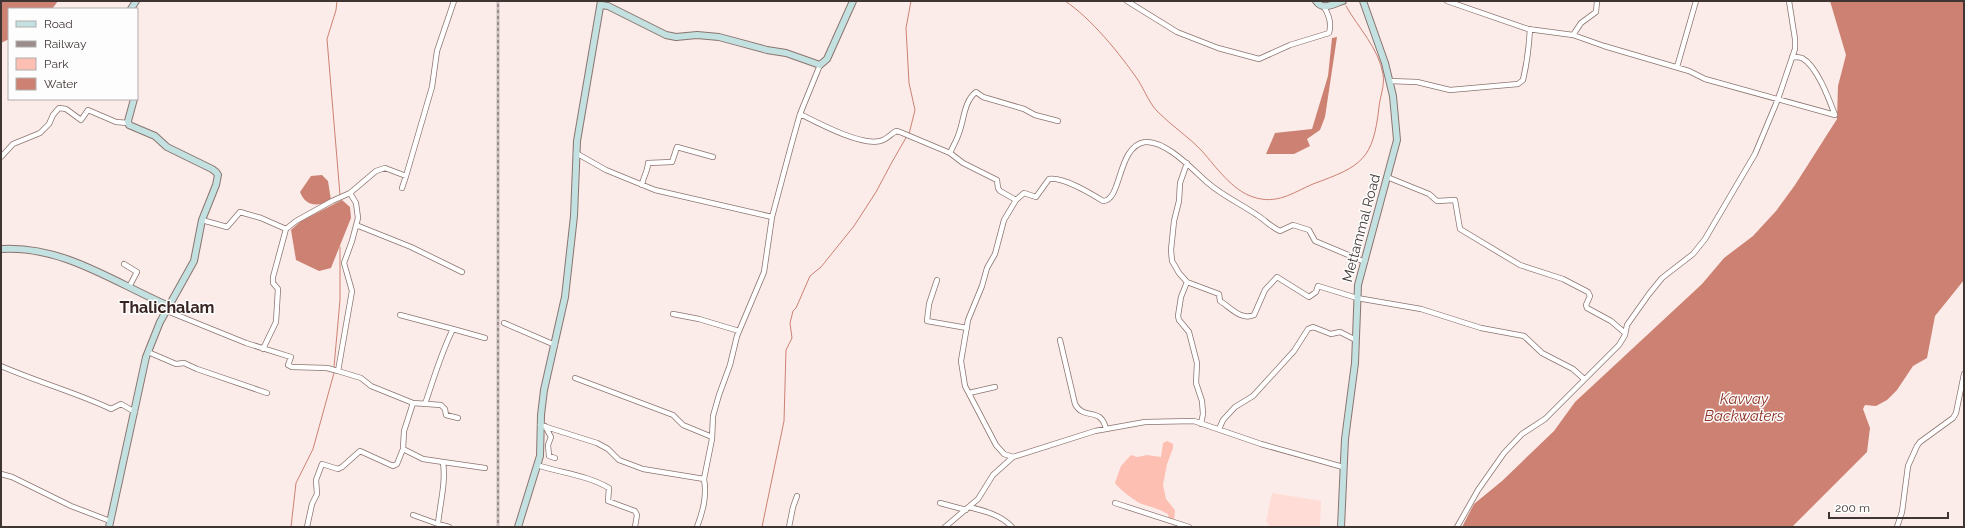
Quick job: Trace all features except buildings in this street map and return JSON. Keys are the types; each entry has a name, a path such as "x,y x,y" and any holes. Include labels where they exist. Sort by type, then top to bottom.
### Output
{"main road":[{"path":"518,527 540,456 543,426 541,418 544,390 566,297 574,216 575,152 601,3 666,35 676,37 719,37 767,50 786,53 820,65 827,60 853,1"},
{"path":"1316,1 1320,6 1324,7 1341,2"},
{"name":"Mettammal Road","path":"1341,527 1344,439 1356,363 1358,284 1397,140 1385,63 1363,1"},
{"path":"109,524 152,338 194,261 202,220 216,185 218,175 216,172 175,151 155,136 128,123 134,100"},
{"path":"1,249 30,251 65,258 109,276 168,308"}],"street":[{"path":"402,188 432,87 437,51 454,1"},
{"path":"1127,1 1177,32 1218,48 1259,58 1290,45 1329,33 1331,26 1329,14 1324,7"},
{"path":"1447,1 1530,29 1574,35 1604,46 1689,71 1705,79 1835,115 1824,88 1810,66 1801,58 1792,57"},
{"path":"1574,35 1581,23 1596,12 1597,1"},
{"path":"1677,67 1696,1"},
{"path":"1458,527 1478,490 1504,453 1522,434 1546,419 1619,345 1625,333 1627,324 1649,294 1662,278 1693,254 1705,239 1755,154 1778,99 1796,44 1789,1"},
{"path":"1389,81 1417,82 1450,90 1518,84 1523,80 1528,57 1530,29"},
{"path":"697,527 705,499 706,489 704,479 712,437 713,416 739,331 764,272 772,217 800,114 820,65"},
{"path":"950,153 959,135 968,102 972,95 976,92 983,97 1024,109 1035,115 1058,121"},
{"path":"1,157 13,144 40,133 49,124 53,115 59,108 66,109 81,120 88,110 116,122 128,123"},
{"path":"800,114 856,139 873,142 881,141 896,131 950,153 963,163 998,180 1000,191 1016,200"},
{"path":"1013,457 999,450 965,386 961,361 967,328 987,268 995,254 1004,220 1016,200 1024,193 1036,197 1048,179 1053,178 1072,184 1104,201 1107,201 1112,198 1122,166 1132,149 1145,142 1168,150 1187,163 1208,184 1261,217 1275,229 1280,231 1293,225 1309,230 1315,241 1365,262"},
{"path":"642,185 643,177 648,169 648,163 672,162 677,147 713,157"},
{"path":"575,152 606,170 655,190 772,217"},
{"path":"1187,163 1180,183 1179,201 1174,221 1171,250 1172,260 1179,273 1188,282 1219,294 1220,301 1239,315 1246,317 1254,315 1265,290 1277,277 1309,297 1316,292 1318,286 1357,298 1421,309 1482,328 1524,336 1542,353 1573,369 1584,379"},
{"path":"263,349 276,322 278,289 273,283 273,277 286,229 296,221 350,193 376,171 385,168 406,176"},
{"path":"1387,177 1429,194 1437,201 1455,200 1460,230 1520,264 1563,279 1588,292 1590,296 1586,305 1588,308 1610,321 1625,333"},
{"path":"335,371 352,291 344,263 358,218 356,203 350,193"},
{"path":"202,220 227,227 240,212 261,218 286,229"},
{"path":"356,225 411,247 462,272"},
{"path":"124,264 137,272 129,287"},
{"path":"937,280 929,304 927,321 967,328"},
{"path":"1188,282 1181,297 1178,316 1179,320 1189,332 1197,363 1196,383 1203,414 1201,424"},
{"path":"168,308 263,349 290,357 288,365 292,367 327,368 361,378 371,386 413,403 441,405 445,409 446,415 458,418"},
{"path":"673,314 699,319 739,331"},
{"path":"400,315 486,338"},
{"path":"504,323 555,345"},
{"path":"1218,429 1223,420 1235,407 1253,396 1294,351 1308,329 1313,327 1331,334 1340,332 1356,340"},
{"path":"425,404 442,352 453,329"},
{"path":"1060,340 1075,404 1081,412 1100,416 1104,421 1106,429"},
{"path":"148,352 176,364 184,363 197,369 267,393"},
{"path":"1,366 28,378 82,396 111,409 122,404 135,412"},
{"path":"1897,527 1902,512 1908,466 1920,442 1954,418 1964,374"},
{"path":"575,378 673,415 683,426 712,437"},
{"path":"969,394 995,387"},
{"path":"307,527 312,504 316,494 316,480 322,464 333,468 342,468 360,451 393,466 398,464 403,449 404,431 413,403"},
{"path":"945,527 978,499 993,475 1013,457 1106,429 1144,422 1194,421 1261,444 1343,467"},
{"path":"543,426 597,443 608,449 619,460 643,469 704,479"},
{"path":"543,426 551,437 548,445 549,456 555,458"},
{"path":"403,449 423,459 485,468"},
{"path":"438,524 439,509 445,480 443,462"},
{"path":"537,465 563,473 581,475 609,488 608,501 635,511 637,516 635,527"},
{"path":"1,474 12,477 109,524"},
{"path":"789,527 797,496"},
{"path":"940,503 995,515 1006,520 1012,527"},
{"path":"1114,503 1189,527"},
{"path":"412,515 450,527"}],"shaded area":[{"path":"1272,493 1321,501 1320,527 1270,527 1266,521"}],"green space":[{"path":"1167,441 1173,444 1173,448 1167,464 1163,485 1166,499 1175,510 1174,521 1169,519 1168,514 1136,501 1115,483 1121,466 1131,455 1137,457 1147,455 1161,457 1163,443"}],"water":[{"path":"1,1 58,1 53,8 8,8 8,40 1,43"},
{"name":"Kavvay Backwaters","path":"1830,1 1964,1 1964,280 1935,316 1927,358 1913,366 1897,390 1887,400 1876,406 1865,405 1863,409 1870,428 1867,452 1792,527 1462,527 1474,504 1502,481 1554,431 1575,402 1702,284 1724,258 1753,236 1776,211 1795,185 1837,119 1838,86 1846,55"},
{"path":"1337,37 1325,117 1320,130 1307,139 1310,146 1294,154 1266,154 1275,133 1312,129 1328,76 1332,38"},
{"path":"322,175 328,181 331,200 322,204 309,203 300,192 311,176"},
{"path":"342,200 350,207 351,218 331,268 319,271 296,260 291,230 301,221"}],"waterway":[{"path":"337,1 336,10 327,39 340,195"},
{"path":"909,134 915,110 909,83 906,28 911,1"},
{"path":"1065,1 1085,17 1114,48 1138,80 1156,110 1197,146 1231,184 1245,194 1270,200 1284,197 1330,178 1354,166 1362,159 1373,139 1383,87 1381,64 1368,38 1346,6"},
{"path":"762,527 784,421 786,350 792,338 790,323 793,311 796,308 810,276 821,267 854,226 876,192 907,136"},
{"path":"334,367 340,300 340,247"},
{"path":"291,527 296,483 313,449 334,373"}],"railway":[{"path":"498,1 498,527"}],"district":[{"name":"Thalichalam","path":"167,307"}]}
